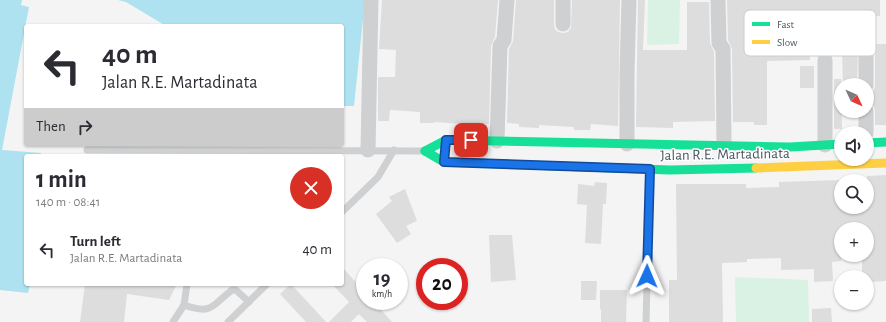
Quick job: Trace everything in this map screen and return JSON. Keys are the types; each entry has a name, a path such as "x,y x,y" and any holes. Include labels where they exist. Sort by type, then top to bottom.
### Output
{"street":[{"path":"368,150 372,0"},
{"path":"497,141 500,46 504,40 507,0"},
{"path":"563,0 563,24"},
{"path":"627,144 629,0"},
{"path":"718,0 719,42 723,48 724,145"},
{"path":"866,56 866,78"},
{"path":"825,60 825,145"},
{"path":"425,151 446,140"},
{"path":"425,151 444,162 446,140"},
{"name":"Jalan R.E. Martadinata","path":"446,140 627,144 670,148 724,145 790,147 834,144"},
{"path":"874,143 886,142"},
{"name":"Jalan R.E. Martadinata","path":"444,162 650,169 670,167 770,168 886,163"}],"lane":[{"path":"87,150 126,147 425,151"},
{"path":"344,210 378,177 394,150"},
{"path":"646,322 650,169"},
{"path":"174,322 184,305 187,286"},
{"path":"228,322 265,286"},
{"path":"184,305 199,310 208,309 215,305 232,290 236,290 248,302"}],"green space":[{"path":"648,0 680,0 679,44 647,45"},
{"path":"735,277 808,280 809,322 736,322"}],"water":[{"path":"0,0 22,0 21,5 29,7 26,24 24,24 24,33 2,150 41,154 24,154 24,286 30,286 28,293 0,290"},
{"path":"118,0 365,0 354,106 344,106 344,24 163,24 126,2"}],"building":[{"path":"382,0 498,0 495,37 491,46 489,124 476,125 434,122 420,123 420,112 390,110 389,121 378,121 378,77 395,77 396,50 379,49"},
{"path":"516,0 554,0 555,29 558,32 563,33 568,32 571,28 572,0 620,0 618,126 591,124 590,130 574,130 574,127 539,125 539,128 519,127 519,124 507,123 509,49 513,41"},
{"path":"638,0 645,0 643,50 687,50 687,2 709,2 710,43 714,52 715,121 673,122 673,128 636,127"},
{"path":"727,0 880,0 880,16 876,16 876,10 744,10 744,56 810,56 810,60 767,61 767,125 754,125 754,122 733,122 732,49 728,40"},
{"path":"876,44 886,44 886,125 875,125 874,90"},
{"path":"842,56 858,56 857,78 843,78"},
{"path":"800,66 814,66 814,88 800,88"},
{"path":"834,118 842,118 842,126 834,126"},
{"path":"886,175 886,281 874,282 874,270 862,270 862,262 874,262 874,222 834,222 834,262 832,262 833,281 814,282 814,269 781,270 781,258 747,259 747,262 722,263 723,322 669,322 669,280 677,280 676,184 746,184 746,188 779,187 779,182 834,180 834,214 874,214 874,176"},
{"path":"595,182 607,183 606,204 603,204 601,244 585,243 587,205 577,204 578,184 594,186"},
{"path":"405,189 417,221 406,226 411,234 397,243 376,214 392,201 389,197"},
{"path":"489,235 512,235 516,280 491,282"},
{"path":"344,269 356,282 356,310 381,310 392,322 367,322 359,314 351,322 329,322 349,302 334,286 344,286"},
{"path":"581,281 597,281 596,300 581,300"},
{"path":"85,286 176,286 169,300 127,294 124,322 80,322"},
{"path":"289,286 293,286 326,322 306,322 280,294"},
{"path":"600,290 627,290 626,322 601,322"},
{"path":"831,308 832,322 812,322 812,309"}],"traffic: fast":[{"path":"425,151 446,140 790,147 834,144"},
{"path":"874,143 886,142"},
{"path":"425,151 444,162 670,170 756,168"}],"traffic: slow":[{"path":"756,168 886,163"}],"route":[{"path":"471,140 446,140 444,162 650,169 647,276"}]}
